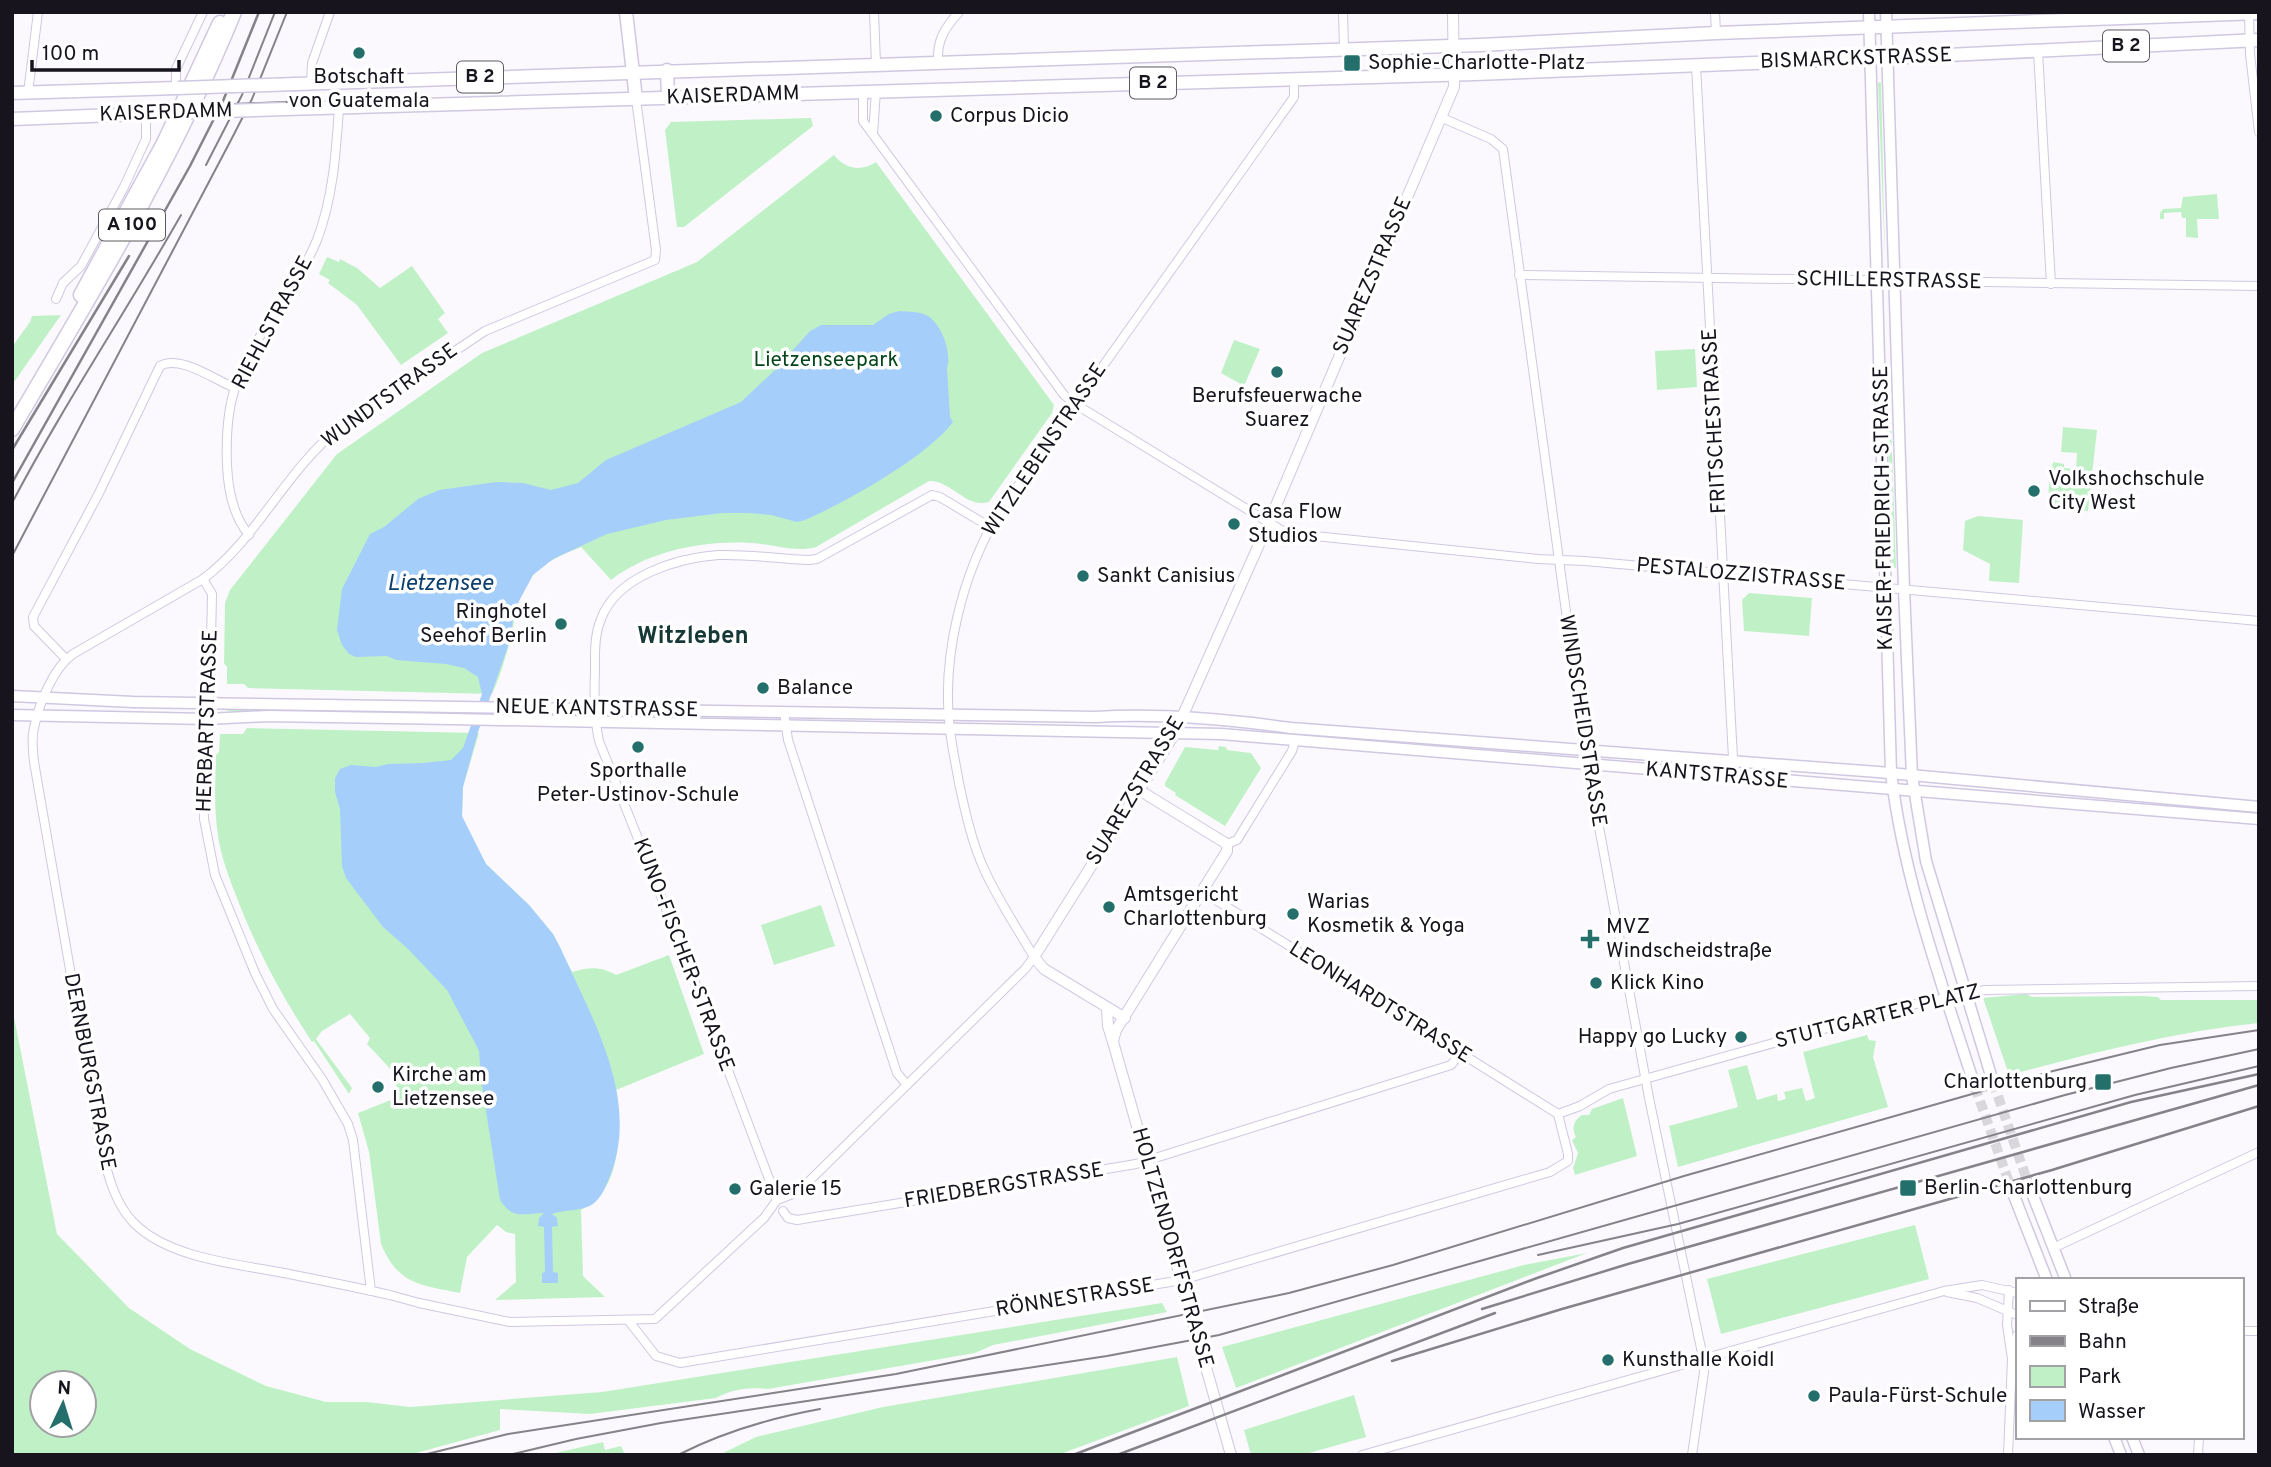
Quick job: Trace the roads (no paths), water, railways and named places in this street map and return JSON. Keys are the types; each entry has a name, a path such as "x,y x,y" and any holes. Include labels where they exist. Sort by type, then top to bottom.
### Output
{"highway":[{"name":"A 100","path":"14,408 64,327 164,143 227,13"},
{"name":"A 100","path":"12,429 140,210 216,57 227,13"}],"main road":[{"path":"626,12 636,99"},
{"name":"KAISER-FRIEDRICH-STRASSE","path":"1869,12 1891,773 1911,880 1975,1087"},
{"name":"KAISER-FRIEDRICH-STRASSE","path":"1886,12 1912,776 1926,861 1993,1082"},
{"name":"BISMARCKSTRASSE","path":"1454,46 1716,33 2252,13"},
{"name":"BISMARCKSTRASSE","path":"1454,74 1888,58 2254,40"},
{"name":"B 2","path":"1344,48 1454,46"},
{"name":"KAISERDAMM","path":"12,93 1344,48"},
{"path":"667,71 668,98"},
{"name":"KAISERDAMM","path":"12,118 1454,74"},
{"name":"NEUE KANTSTRASSE","path":"12,696 208,703 1182,717"},
{"name":"NEUE KANTSTRASSE","path":"12,715 207,719 247,716 482,719 1175,733"},
{"name":"KANTSTRASSE","path":"1182,717 1247,721 1298,729 1891,773 2259,807"},
{"name":"KANTSTRASSE","path":"1175,733 1220,734 2259,820"},
{"path":"2028,1183 2065,1278"},
{"path":"2011,1188 2046,1278"}],"street":[{"path":"28,93 37,12"},
{"path":"177,88 176,69 203,12"},
{"path":"311,83 312,64 330,12"},
{"path":"874,12 876,64"},
{"path":"938,61 939,41 945,28 959,12"},
{"path":"1343,12 1344,48"},
{"name":"SUAREZSTRASSE","path":"631,1320 655,1319 767,1215 777,1200 799,1192 1025,969 1175,733 1269,522 1454,86 1452,12"},
{"path":"1715,12 1716,33"},
{"path":"2252,13 2259,132"},
{"path":"2038,51 2051,284"},
{"name":"FRITSCHESTRASSE","path":"1696,65 1734,777"},
{"name":"WITZLEBENSTRASSE","path":"1125,1018 1044,970 1004,909 983,867 964,808 949,729 950,670 956,627 974,559 990,527 1294,97 1294,79"},
{"path":"870,91 873,134"},
{"name":"PESTALOZZISTRASSE","path":"870,91 863,121 1064,395 1286,533 1558,560 2259,621"},
{"name":"WUNDTSTRASSE","path":"45,697 52,677 66,659 203,579 221,565 248,536 321,443 459,346 503,323 655,260 656,250 636,99"},
{"name":"RIEHLSTRASSE","path":"248,536 240,525 228,477 228,432 235,388 316,242 325,216 334,169 339,108"},
{"path":"56,299 63,284 81,266 129,177 146,139 146,114"},
{"name":"WINDSCHEIDSTRASSE","path":"1440,117 1491,139 1503,149 1585,751 1645,1079 1703,1358 1704,1372 1692,1455"},
{"name":"SCHILLERSTRASSE","path":"1519,275 2259,285"},
{"path":"66,659 34,626 33,617 99,494 160,366 178,362 235,388"},
{"name":"KUNO-FISCHER-STRASSE","path":"777,1200 688,964 599,741 594,708 595,647 600,622 615,597 631,583 647,575 708,556 817,559 932,495 940,497 990,527"},
{"name":"HERBARTSTRASSE","path":"203,579 212,594 203,773 204,819 215,875 255,973 273,1009 322,1079 348,1124 353,1140 371,1291"},
{"name":"DERNBURGSTRASSE","path":"45,697 33,733 41,811 101,1148 117,1198 131,1220 148,1235 167,1245 207,1258 510,1322 631,1320"},
{"path":"784,712 788,740 897,1073 907,1085"},
{"path":"1112,1042 1116,1030 1203,892 1227,848 1237,840 1292,751 1295,741"},
{"path":"1139,790 1227,848"},
{"name":"LEONHARDTSTRASSE","path":"1203,892 1558,1114"},
{"name":"STUTTGARTER PLATZ","path":"1558,1114 1580,1106 1609,1089 1889,1011 1965,993 1992,989 2259,986"},
{"name":"HOLTZENDORFFSTRASSE","path":"1107,1009 1112,1042 1231,1455"},
{"name":"FRIEDBERGSTRASSE","path":"783,1211 788,1218 797,1220 1128,1165 1451,1065 1460,1054"},
{"name":"RÖNNESTRASSE","path":"631,1320 656,1356 680,1363 1182,1280 1550,1172 1568,1161 1558,1114"},
{"path":"2053,1248 2259,1152"},
{"path":"1362,1455 1944,1291 1982,1285 2013,1291 2008,1311 2012,1359 2008,1455"},
{"path":"1944,1291 1977,1298 2016,1314"},
{"path":"2012,1359 2016,1340"}],"water":[{"name":"Lietzensee","path":"899,311 918,312 928,316 938,326 947,347 950,417 953,422 925,450 863,490 805,520 797,522 771,515 722,513 666,520 607,534 553,559 533,575 518,603 513,617 511,638 478,732 463,787 462,816 486,864 529,905 560,947 608,1058 620,1117 618,1147 610,1176 601,1195 588,1207 552,1214 557,1218 558,1226 552,1227 553,1272 558,1273 558,1283 542,1283 542,1273 545,1272 544,1227 538,1226 539,1218 544,1213 514,1213 500,1200 479,1051 447,990 383,927 346,878 342,866 340,809 335,792 335,778 340,769 351,765 376,767 451,760 463,748 482,694 478,677 464,668 446,664 396,660 387,656 356,657 349,654 342,645 337,630 342,589 370,534 384,527 418,499 439,490 496,482 523,483 551,490 578,483 606,460 741,402 810,331 821,325 873,325"}],"tunnel":[{"path":"1993,1082 2028,1183"},
{"path":"1975,1087 2011,1188"}],"tram line":[{"path":"206,165 242,95 275,12"},
{"path":"12,556 252,99 287,12"},
{"path":"12,503 181,215"},
{"path":"423,1455 508,1434 896,1374 1289,1293 1393,1265 1684,1176 2053,1071 2160,1045 2259,1030"},
{"path":"509,1455 661,1423 1107,1356 1219,1335 2065,1095 2259,1049"},
{"path":"1538,1255 1678,1224 2135,1095 2259,1066"},
{"path":"678,1455 712,1439 748,1427 820,1409"}],"railway":[{"path":"12,483 190,166 223,101 259,12"},
{"path":"169,107 289,102"},
{"path":"12,450 129,256"},
{"path":"1073,1455 1537,1278 1623,1248 2131,1102 2259,1074"},
{"path":"1482,1309 1628,1264 2259,1085"},
{"path":"1392,1361 1562,1309 2052,1170 2259,1106"},
{"path":"1117,1455 1495,1313"}],"place":[{"name":"Botschaft von Guatemala","path":"359,53"},
{"name":"Sophie-Charlotte-Platz","path":"1352,63"},
{"name":"Corpus Dicio","path":"936,116"},
{"name":"Berufsfeuerwache Suarez","path":"1277,372"},
{"name":"Volkshochschule City West","path":"2034,491"},
{"name":"Casa Flow Studios","path":"1234,524"},
{"name":"Sankt Canisius","path":"1083,576"},
{"name":"Ringhotel Seehof Berlin","path":"561,624"},
{"name":"Balance","path":"763,688"},
{"name":"Sporthalle Peter-Ustinov-Schule","path":"638,747"},
{"name":"Amtsgericht Charlottenburg","path":"1109,907"},
{"name":"Warias Kosmetik & Yoga","path":"1293,914"},
{"name":"MVZ Windscheidstraße","path":"1590,939"},
{"name":"Klick Kino","path":"1596,983"},
{"name":"Happy go Lucky","path":"1741,1037"},
{"name":"Charlottenburg","path":"2103,1082"},
{"name":"Kirche am Lietzensee","path":"378,1087"},
{"name":"Berlin-Charlottenburg","path":"1908,1188"},
{"name":"Galerie 15","path":"735,1189"},
{"name":"Kunsthalle Koidl","path":"1608,1360"},
{"name":"Paula-Fürst-Schule","path":"1814,1396"}],"district":[{"name":"Witzleben","path":"693,637"}],"park label":[{"name":"Lietzenseepark","path":"826,360"}]}
